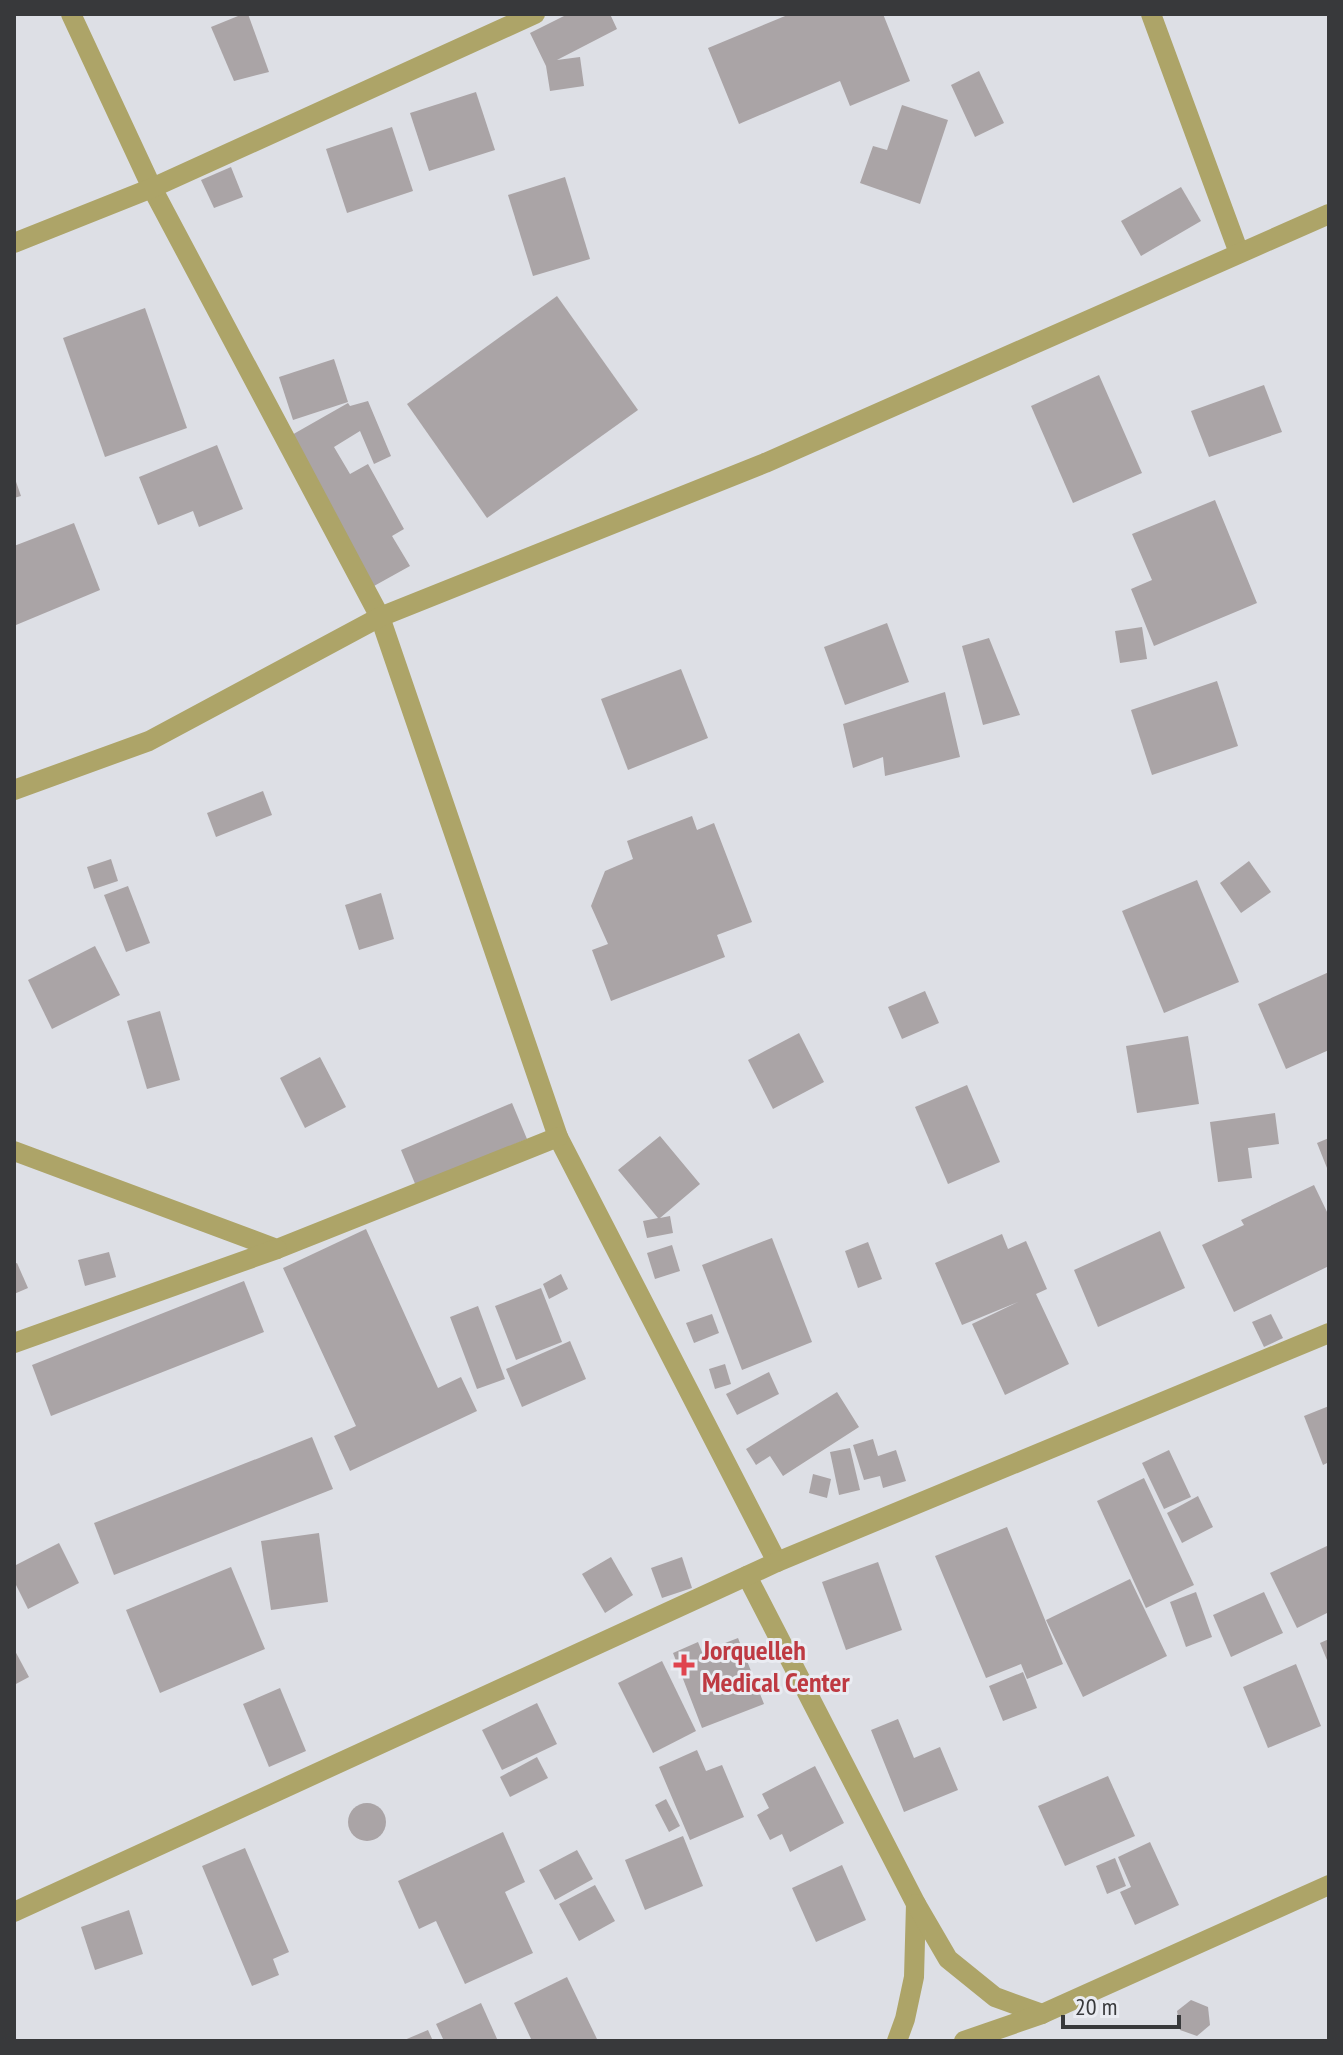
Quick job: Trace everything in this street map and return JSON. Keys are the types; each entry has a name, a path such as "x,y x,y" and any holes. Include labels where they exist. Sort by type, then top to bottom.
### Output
{"street":[{"path":"71,14 152,188 380,617 558,1137 777,1562"},
{"path":"14,243 152,188 535,14"},
{"path":"1151,14 1239,253"},
{"path":"14,790 149,741 380,617 765,463 1329,214"},
{"path":"14,1343 277,1249 558,1137"},
{"path":"14,1151 277,1249"},
{"path":"14,1912 777,1562 1329,1333"},
{"path":"747,1576 916,1904 948,1959 995,1997 1042,2014"},
{"path":"964,2041 1042,2014 1329,1885"},
{"path":"897,2041 914,1977 916,1904"}],"building":[{"path":"248,14 269,72 234,81 211,27"},
{"path":"568,14 610,14 617,29 557,60 580,57 584,86 550,91 546,66 530,33"},
{"path":"790,14 883,14 910,81 850,106 840,81 739,124 708,48"},
{"path":"979,71 1004,123 975,137 951,85"},
{"path":"476,92 495,150 429,171 410,113"},
{"path":"902,105 948,120 920,204 860,183 873,146 887,150"},
{"path":"392,127 413,191 347,213 326,149"},
{"path":"231,167 243,197 214,208 201,180"},
{"path":"565,177 590,259 533,276 508,195"},
{"path":"1181,187 1201,221 1141,256 1121,221"},
{"path":"557,296 638,410 487,518 407,404"},
{"path":"145,308 187,428 105,457 63,338"},
{"path":"334,359 348,402 293,420 279,377"},
{"path":"1099,375 1142,473 1073,503 1031,406"},
{"path":"1264,385 1282,432 1209,457 1191,411"},
{"path":"368,401 391,456 374,464 360,431 334,447 350,474 368,464 404,529 392,536 410,566 374,586 290,436 348,403 350,406"},
{"path":"217,445 243,509 199,527 193,511 158,525 139,477"},
{"path":"14,476 21,496 14,498"},
{"path":"1215,500 1257,603 1154,646 1131,589 1152,580 1132,534"},
{"path":"74,523 100,590 16,625 14,546"},
{"path":"887,623 909,682 845,705 824,647"},
{"path":"1142,627 1147,659 1120,663 1115,631"},
{"path":"989,638 1020,715 983,725 962,646"},
{"path":"681,669 708,738 628,770 601,699"},
{"path":"1217,681 1238,746 1152,775 1131,710"},
{"path":"945,692 960,757 885,776 883,757 853,768 843,724"},
{"path":"263,791 272,815 216,837 207,813"},
{"path":"692,816 697,830 714,823 752,922 717,935 725,957 611,1001 592,950 608,944 591,906 605,871 633,859 627,841"},
{"path":"111,859 118,881 94,889 87,867"},
{"path":"1249,861 1271,892 1241,913 1220,883"},
{"path":"1197,880 1239,982 1164,1013 1122,911"},
{"path":"128,886 150,943 126,952 104,895"},
{"path":"381,893 394,939 359,950 345,905"},
{"path":"95,946 120,995 52,1029 28,980"},
{"path":"1329,972 1329,1050 1286,1069 1258,1004"},
{"path":"925,991 939,1023 902,1039 888,1007"},
{"path":"160,1011 180,1080 147,1089 127,1021"},
{"path":"799,1033 824,1082 773,1109 748,1060"},
{"path":"1188,1036 1199,1104 1137,1113 1126,1046"},
{"path":"320,1057 346,1107 305,1128 280,1078"},
{"path":"967,1085 1000,1162 948,1184 915,1107"},
{"path":"512,1103 527,1139 416,1186 401,1150"},
{"path":"1275,1113 1279,1144 1248,1148 1252,1178 1218,1182 1210,1122"},
{"path":"660,1136 700,1184 660,1218 670,1216 673,1233 647,1238 643,1221 658,1218 618,1170"},
{"path":"1329,1138 1329,1173 1317,1143"},
{"path":"1314,1185 1329,1216 1329,1266 1234,1312 1202,1245 1244,1225 1241,1220"},
{"path":"366,1229 438,1388 461,1377 477,1411 350,1471 334,1436 356,1426 283,1268"},
{"path":"1160,1231 1185,1288 1098,1327 1074,1270"},
{"path":"1002,1234 1008,1249 1026,1241 1047,1289 1036,1294 1069,1364 1005,1395 972,1324 1018,1302 962,1325 935,1263"},
{"path":"772,1238 812,1342 742,1370 702,1265"},
{"path":"868,1242 882,1279 858,1288 845,1251"},
{"path":"672,1245 680,1271 655,1279 647,1253"},
{"path":"109,1252 116,1277 85,1286 78,1260"},
{"path":"17,1263 28,1288 14,1294 14,1264"},
{"path":"561,1274 568,1289 549,1299 543,1284"},
{"path":"244,1281 264,1332 51,1416 32,1365"},
{"path":"541,1288 562,1342 516,1360 495,1306"},
{"path":"478,1306 505,1379 477,1389 450,1317"},
{"path":"712,1314 719,1333 694,1343 686,1323"},
{"path":"1271,1314 1283,1338 1264,1347 1252,1322"},
{"path":"570,1341 586,1379 522,1407 506,1369"},
{"path":"725,1364 731,1384 715,1389 709,1369"},
{"path":"769,1372 779,1394 737,1415 726,1394"},
{"path":"837,1392 859,1427 783,1476 770,1456 756,1465 746,1449"},
{"path":"1329,1406 1329,1462 1323,1465 1304,1416"},
{"path":"312,1437 333,1489 114,1575 94,1523"},
{"path":"873,1439 878,1456 896,1450 906,1481 883,1488 880,1476 864,1480 853,1445"},
{"path":"850,1448 860,1490 839,1495 830,1452"},
{"path":"1169,1450 1191,1497 1164,1509 1142,1463"},
{"path":"813,1474 831,1479 827,1498 809,1493"},
{"path":"1144,1478 1194,1585 1146,1608 1097,1501"},
{"path":"1198,1496 1213,1527 1182,1543 1167,1513"},
{"path":"1007,1527 1063,1664 1027,1679 1021,1664 986,1678 935,1556"},
{"path":"319,1533 328,1602 271,1610 261,1541"},
{"path":"59,1543 79,1583 28,1609 14,1581 14,1566"},
{"path":"1329,1545 1329,1612 1297,1628 1270,1573"},
{"path":"611,1557 633,1595 605,1613 582,1574"},
{"path":"682,1557 692,1588 662,1598 651,1568"},
{"path":"878,1562 902,1630 846,1650 822,1582"},
{"path":"231,1567 265,1649 160,1693 126,1610"},
{"path":"1130,1579 1167,1656 1083,1697 1046,1620"},
{"path":"1196,1592 1212,1637 1186,1647 1170,1602"},
{"path":"1264,1592 1283,1633 1231,1657 1213,1615"},
{"name":"Jorquelleh Medical Center","path":"738,1638 764,1704 702,1728 673,1653 698,1642 702,1652"},
{"path":"1329,1639 1329,1665 1320,1643"},
{"path":"14,1649 29,1677 14,1685"},
{"path":"662,1661 696,1731 653,1753 618,1683"},
{"path":"1296,1664 1321,1726 1268,1748 1243,1687"},
{"path":"1023,1672 1037,1708 1003,1721 989,1686"},
{"path":"280,1688 306,1751 269,1767 243,1704"},
{"path":"537,1703 557,1744 502,1770 482,1730"},
{"path":"898,1719 914,1758 940,1747 958,1790 904,1812 871,1730"},
{"path":"697,1750 706,1771 722,1765 744,1817 690,1840 659,1767"},
{"path":"537,1757 548,1778 510,1797 500,1777"},
{"path":"815,1766 844,1823 790,1852 782,1834 770,1840 757,1815 769,1808 762,1794"},
{"path":"1108,1776 1135,1836 1065,1866 1038,1806"},
{"path":"666,1799 680,1826 669,1832 655,1805"},
{"path":"367,1803 380,1809 386,1822 380,1835 367,1841 354,1835 348,1822 354,1809"},
{"path":"503,1832 525,1882 505,1892 533,1953 465,1984 436,1921 419,1929 398,1881"},
{"path":"683,1836 703,1886 645,1910 625,1860"},
{"path":"1150,1842 1179,1905 1135,1925 1120,1892 1131,1887 1118,1857"},
{"path":"245,1848 289,1952 273,1959 279,1975 252,1986 202,1866"},
{"path":"577,1850 593,1879 555,1900 539,1870"},
{"path":"1115,1858 1126,1886 1107,1894 1096,1866"},
{"path":"842,1865 866,1920 816,1942 792,1888"},
{"path":"595,1885 615,1921 579,1941 559,1904"},
{"path":"129,1910 143,1954 95,1970 81,1927"},
{"path":"567,1977 597,2039 532,2041 514,2003"},
{"path":"1191,2000 1208,2007 1210,2025 1197,2036 1180,2030 1177,2011"},
{"path":"481,2003 498,2041 444,2041 436,2024"},
{"path":"428,2030 433,2041 402,2041"}],"place":[{"name":"Jorquelleh Medical Center","path":"684,1665"}]}
